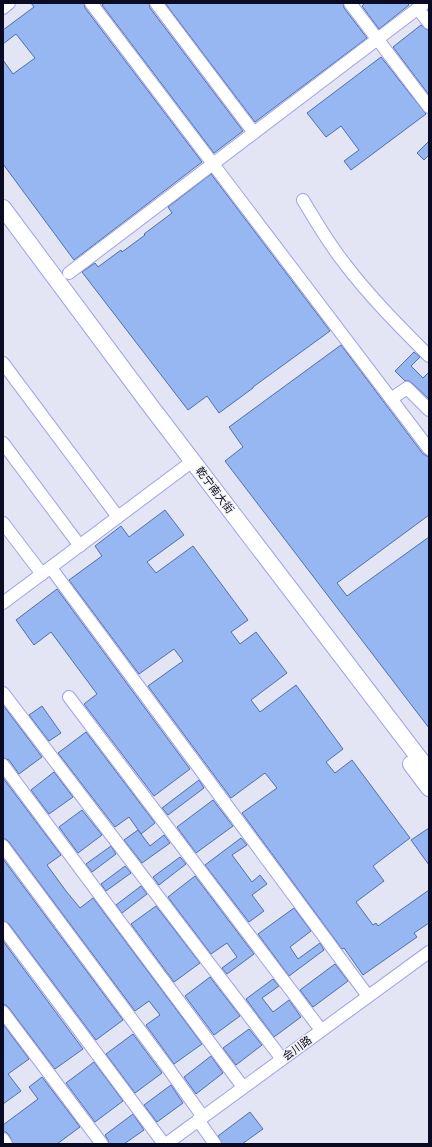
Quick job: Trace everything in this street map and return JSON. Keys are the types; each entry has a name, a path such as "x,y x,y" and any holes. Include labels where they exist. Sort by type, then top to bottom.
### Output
{"main road":[{"name":"乾宁南大街","path":"3,208 149,404 429,771"},
{"name":"乾宁南大街","path":"3,225 429,788"}],"street":[{"path":"3,8 9,3"},
{"path":"91,3 429,450"},
{"path":"156,3 254,133"},
{"path":"350,3 429,107"},
{"path":"69,273 422,6 429,23"},
{"path":"303,200 324,236 345,264 429,356"},
{"path":"3,363 118,517"},
{"path":"391,399 407,388 429,410"},
{"path":"3,443 80,546"},
{"path":"3,603 186,466"},
{"path":"3,523 46,571 368,996"},
{"path":"3,693 282,1059"},
{"path":"69,697 321,1030"},
{"path":"3,765 243,1087"},
{"path":"3,846 168,1068 215,1144"},
{"path":"3,928 165,1144"},
{"name":"会川路","path":"165,1144 429,952"},
{"path":"3,1012 102,1144"},
{"path":"3,1140 6,1144"}],"building":[{"path":"31,3 84,3 85,8 202,162 74,260 3,164 3,60 13,74 35,58 16,34 3,44 3,30 34,7"},
{"path":"105,3 149,3 150,8 243,131 214,153 102,5"},
{"path":"165,3 343,3 344,8 367,38 255,122"},
{"path":"365,3 407,3 409,5 379,29 362,6"},
{"path":"421,25 429,31 429,95 393,47"},
{"path":"381,57 426,114 351,170 344,161 359,150 341,126 326,137 307,113"},
{"path":"429,141 429,155 424,160 417,153"},
{"path":"211,174 330,331 219,413 207,396 188,410 82,272 95,263 98,267 145,235 144,234 172,213 168,207"},
{"path":"341,345 423,454 429,457 429,515 337,583 347,596 429,537 429,728 225,461 243,447 229,427"},
{"path":"414,352 420,357 411,366 423,378 429,372 429,399 412,383 405,381 395,371"},
{"path":"165,510 184,535 147,562 156,573 193,546 248,620 231,632 240,644 256,632 287,673 251,700 260,712 296,685 343,749 326,762 335,773 352,760 410,838 373,866 384,881 356,902 373,925 376,923 378,926 429,890 429,923 414,933 417,937 363,975 344,948 342,949 242,813 277,788 265,773 231,798 148,686 183,661 174,649 139,674 69,580 102,556 95,546 121,526 129,537"},
{"path":"57,589 190,769 154,796 84,704 97,694 51,632 34,645 16,620"},
{"path":"3,705 42,757 19,774 9,760 3,758"},
{"path":"42,706 61,733 49,741 29,715"},
{"path":"86,732 155,823 141,834 129,817 115,827 58,753"},
{"path":"54,772 73,797 49,814 31,790"},
{"path":"3,778 61,855 47,865 66,891 80,908 93,898 202,1044 174,1064 146,1025 160,1015 149,1001 135,1011 9,842 6,839 3,839"},
{"path":"199,780 204,788 168,815 162,808"},
{"path":"213,800 233,826 196,853 177,827"},
{"path":"82,810 102,835 78,853 59,827"},
{"path":"429,828 429,865 411,840"},
{"path":"138,830 150,846 164,835 170,843 142,863 124,840"},
{"path":"241,838 247,845 232,855 252,882 260,875 267,884 252,895 264,911 249,922 205,865"},
{"path":"111,846 116,854 92,872 86,864"},
{"path":"180,857 186,864 159,885 153,877"},
{"path":"3,859 123,1020 96,1040 9,924 3,921"},
{"path":"125,866 131,873 106,891 101,884"},
{"path":"195,876 254,954 227,974 222,968 237,957 227,943 211,954 168,897"},
{"path":"141,886 147,894 122,913 116,905"},
{"path":"156,906 200,963 174,982 131,924"},
{"path":"294,908 311,931 290,947 298,959 320,943 324,950 289,976 258,934"},
{"path":"3,941 83,1049 55,1069 9,1008 6,1005 3,1005"},
{"path":"335,964 348,981 313,1007 300,990"},
{"path":"210,977 240,1016 214,1035 185,996"},
{"path":"273,979 279,986 262,998 273,1012 289,1000 301,1017 274,1037 246,999"},
{"path":"3,1024 29,1059 8,1074 21,1091 3,1104"},
{"path":"249,1029 262,1045 236,1065 223,1048"},
{"path":"133,1034 162,1073 135,1093 106,1054"},
{"path":"211,1056 223,1073 196,1094 184,1077"},
{"path":"94,1062 123,1101 95,1122 66,1083"},
{"path":"42,1077 80,1127 57,1144 13,1144 9,1135 6,1132 3,1132 3,1125 38,1099 29,1087"},
{"path":"171,1085 183,1103 157,1122 144,1105"},
{"path":"250,1112 263,1129 242,1144 222,1144 218,1136"},
{"path":"133,1114 144,1130 124,1144 109,1144 105,1135"}]}
